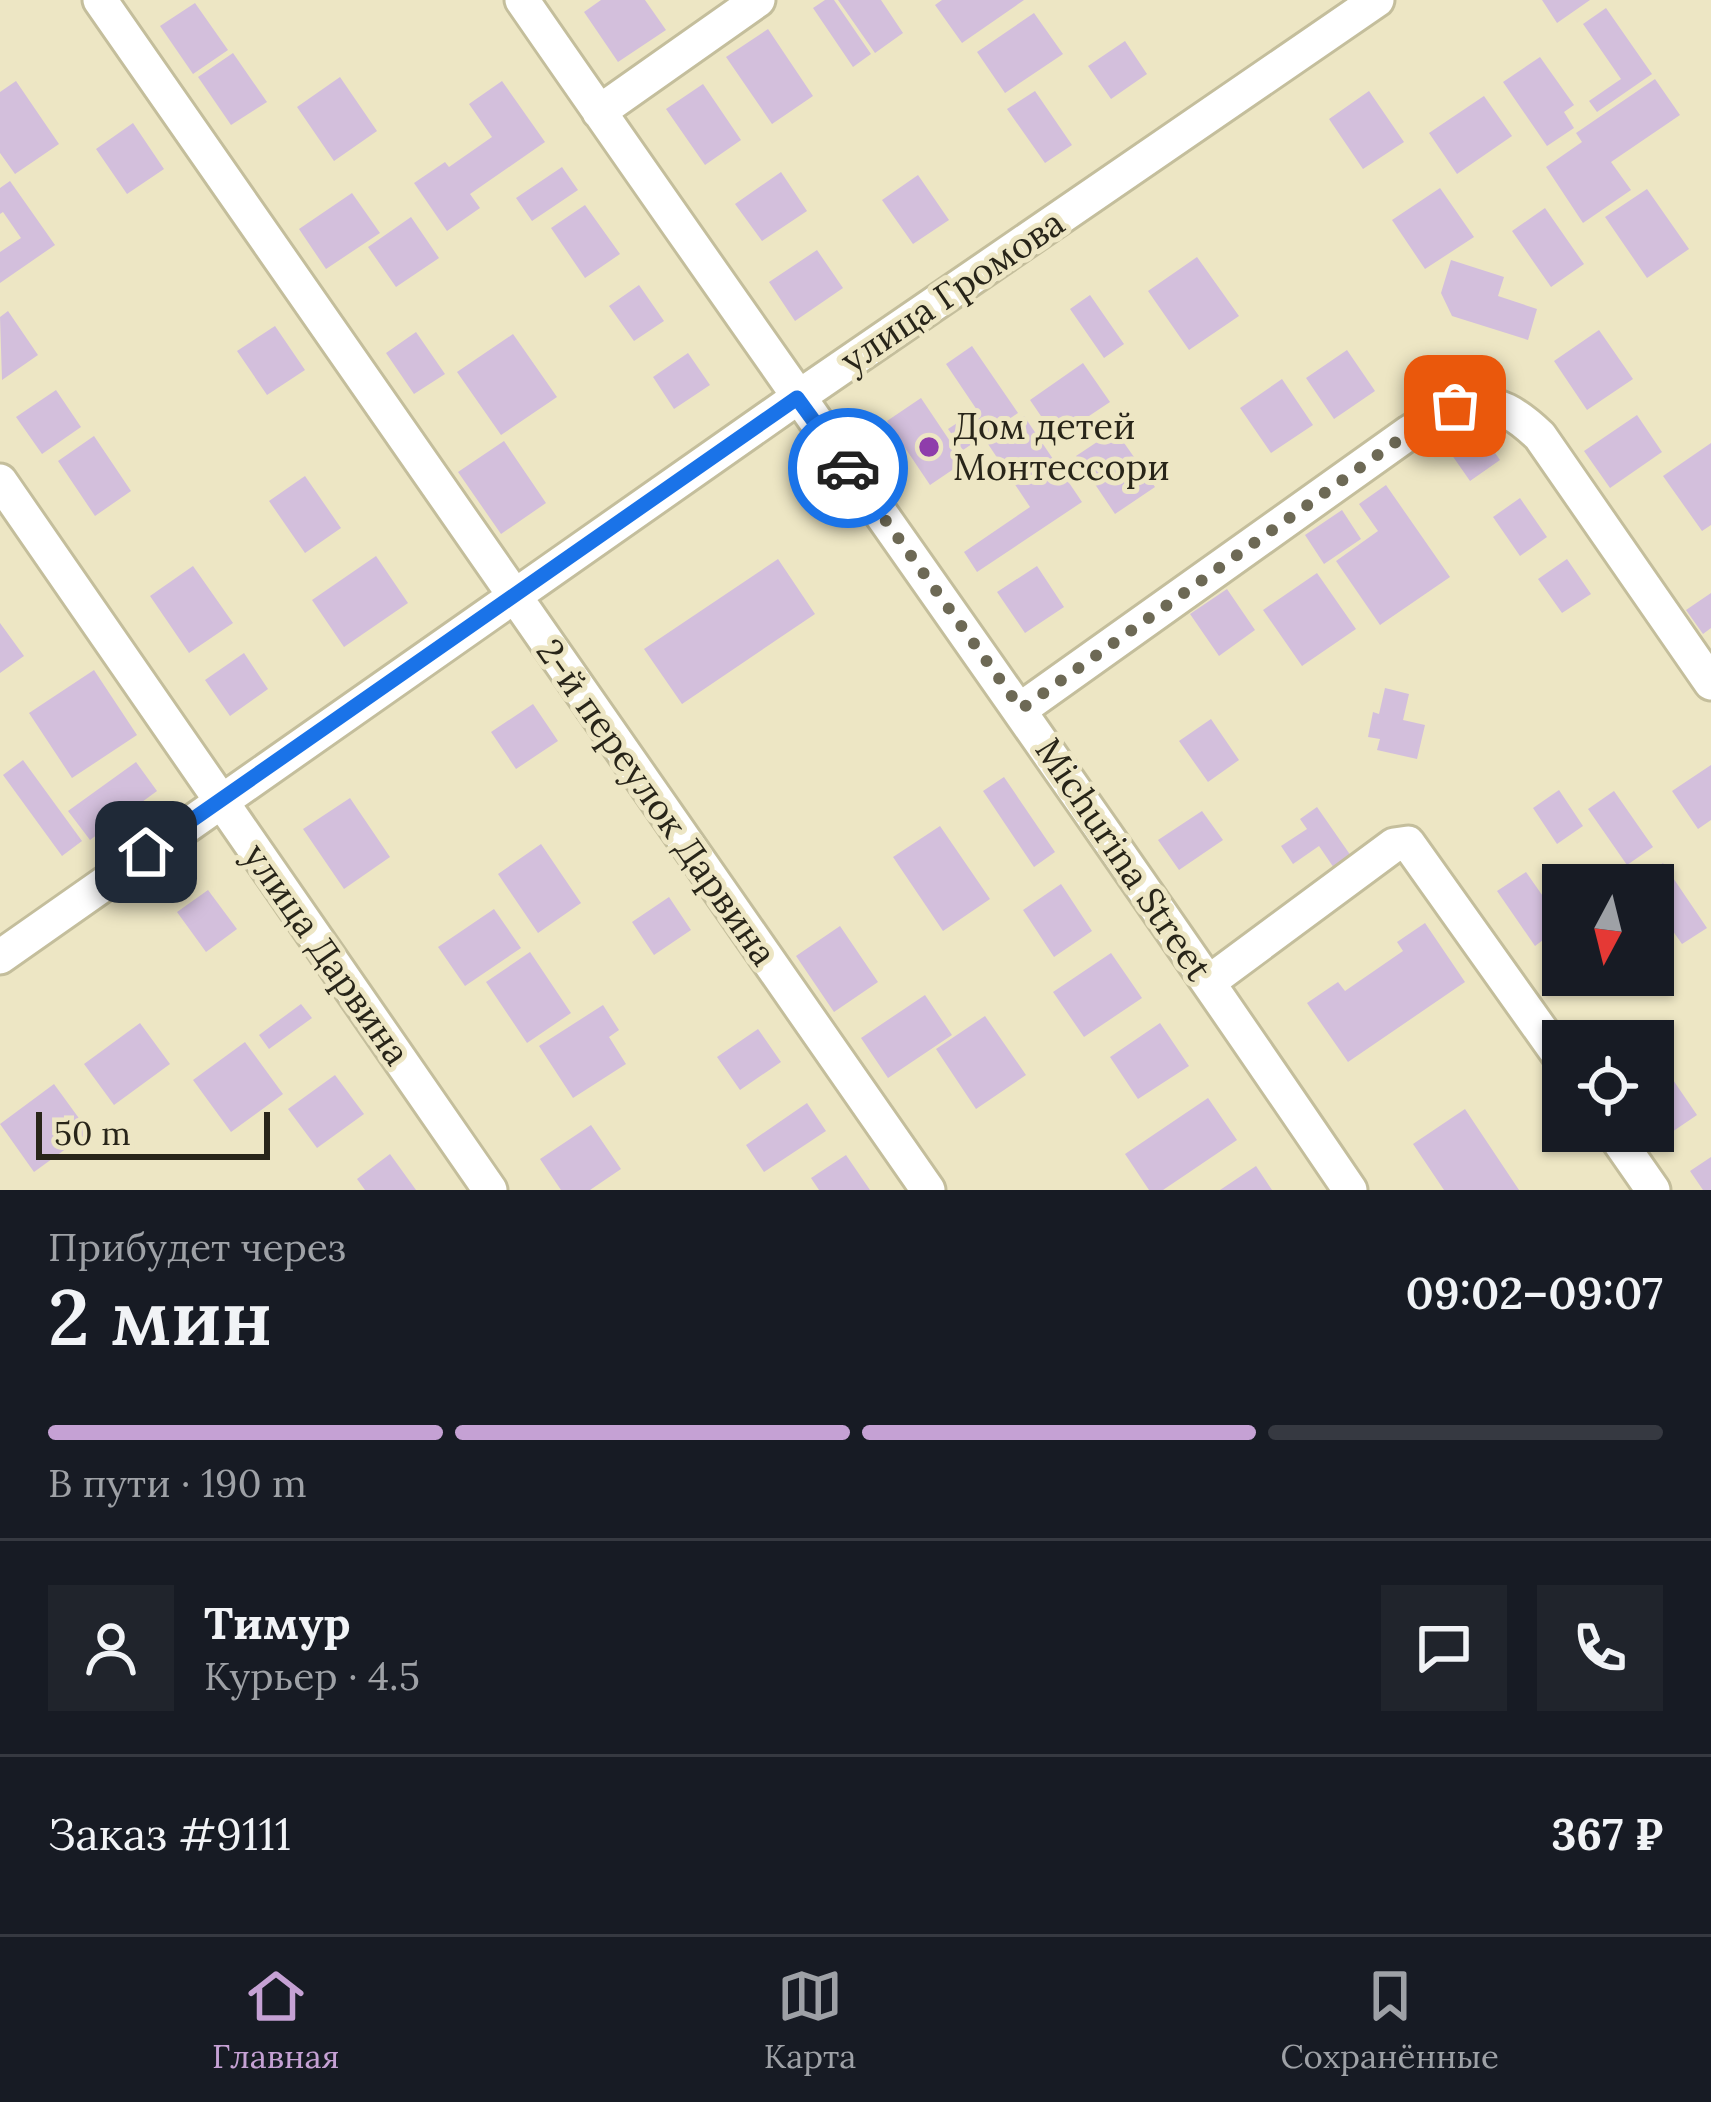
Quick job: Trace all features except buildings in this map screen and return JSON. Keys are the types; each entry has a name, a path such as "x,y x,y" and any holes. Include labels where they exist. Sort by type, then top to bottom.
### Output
{"street":[{"name":"2-й переулок Дарвина","path":"100,0 928,1190"},
{"name":"Michurina Street","path":"522,0 797,398 1021,709 1350,1190"},
{"path":"599,112 758,0"},
{"name":"улица Громова","path":"0,957 797,398 1377,0"},
{"path":"1021,709 1410,432 1455,406 1489,402 1515,412 1540,436 1711,683"},
{"name":"улица Дарвина","path":"4,497 490,1190"},
{"path":"1209,982 1394,844 1408,843 1542,1031"},
{"path":"1627,1152 1653,1190"}],"way so far":[{"path":"848,468 1021,709 1410,432 1455,406"}],"place":[{"name":"Дом детей Монтессори","path":"929,447"}],"route":[{"path":"146,852 797,398 848,468"}]}
